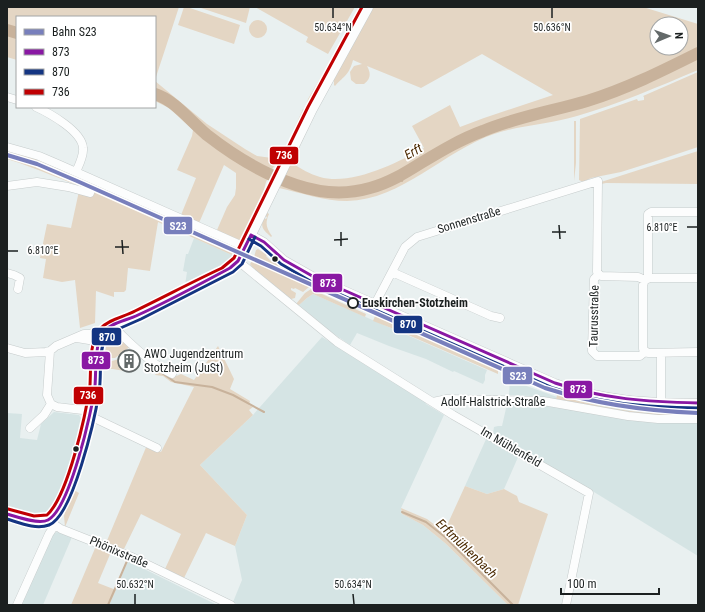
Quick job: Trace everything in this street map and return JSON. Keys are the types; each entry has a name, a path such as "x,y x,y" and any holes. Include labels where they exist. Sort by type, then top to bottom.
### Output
{"main road":[{"path":"7,514 37,521 54,521 64,498 90,414 100,339 108,328 134,317 224,272 238,261 312,109 368,7"}],"street":[{"path":"38,108 61,121 80,139 83,149 76,172"},
{"path":"7,147 39,156 245,246"},
{"name":"Sonnenstraße","path":"375,304 405,247 417,237 598,181"},
{"name":"Taurusstraße","path":"598,181 597,272 601,276 638,277 646,279 698,278"},
{"path":"7,186 37,182 68,187 90,193"},
{"path":"645,352 643,349 643,285 646,279 648,214 651,212 698,212"},
{"path":"251,235 261,240 292,266 314,277 559,385 608,398 639,402 698,403"},
{"name":"Adolf-Halstrick-Straße","path":"238,261 337,342 433,402 447,399 543,401 628,416 658,419 698,420"},
{"path":"392,272 490,316 500,318"},
{"path":"7,273 20,278 18,288"},
{"name":"Taurusstraße","path":"599,274 594,279 592,351 597,356 640,356 645,352 698,352"},
{"path":"113,326 122,336 149,359 172,374"},
{"path":"100,339 84,334 56,346 50,352 47,395 51,404 57,407 90,414 157,448"},
{"path":"7,348 25,353 50,352"},
{"path":"661,353 661,403"},
{"name":"Im Mühlenfeld","path":"433,402 589,493 566,605"},
{"path":"30,428 44,416 51,404"},
{"path":"17,605 54,521"},
{"name":"Phönixstraße","path":"54,521 61,529 132,557 231,605"}],"shaded area":[{"path":"7,7 179,7 156,77 156,16 16,16 16,60 7,57"},
{"path":"184,7 240,25 234,44 178,25"},
{"path":"198,7 250,7 246,23"},
{"path":"255,7 355,7 328,54 306,42 308,37"},
{"path":"362,7 310,105 307,103 308,99"},
{"path":"372,7 643,7 672,16 649,16 649,56 689,56 689,21 698,24 698,70 638,95 567,119 494,134 458,152 404,184 367,199 347,201 330,200 279,188 282,182 306,190 318,188 297,183 284,177 311,122 292,163 320,177 332,179 346,178 374,172 424,148 412,126 450,105 460,127 553,95 482,54 421,88 367,66 370,73 368,80 364,84 356,84 351,80 350,72 354,66 362,64 353,60 348,72 335,86 334,74"},
{"path":"254,20 262,20 267,25 265,36 262,38 254,38 249,33 249,25"},
{"path":"698,72 698,147 621,172 591,178 583,182 579,180 580,119 637,99 638,101 644,100 643,96"},
{"path":"156,82 207,124 257,156 272,158 276,162 266,182 261,201 244,238 239,241 217,230 227,207 235,195 236,188 236,173 224,165 199,223 181,215 196,178 177,170 192,136 193,130 169,108 156,102"},
{"path":"303,109 305,112 287,148 295,127"},
{"path":"574,121 576,121 576,163 574,181"},
{"path":"7,149 29,156 98,184 96,187 50,167 7,152"},
{"path":"698,151 698,184 601,184 601,182"},
{"path":"7,152 50,167 96,187 94,190 52,172 7,156"},
{"path":"7,156 52,172 94,190 93,191 7,159"},
{"path":"100,186 236,246 235,248 97,188"},
{"path":"97,188 235,248 233,252 95,191"},
{"path":"79,191 94,194 95,191 233,252 232,255 158,222 150,271 128,268 126,290 124,292 114,292 114,297 96,291 95,323 80,328 75,280 62,282 43,278 46,259 40,258 47,224 71,228"},
{"path":"266,212 269,214 267,225 272,236 271,237 262,227 264,218 266,219 267,217 265,216"},
{"path":"194,238 232,255 229,262 226,264 185,285 187,272 183,271 186,254 188,254"},
{"path":"258,249 267,255 266,256 272,262 274,261 288,270 569,393 550,388 254,257 256,250"},
{"path":"254,257 550,388 598,401 625,406 653,409 698,410 698,415 648,413 620,410 577,401 557,395 469,358 411,330 252,261"},
{"path":"252,261 309,287 303,292 295,288 291,288 291,290 296,293 295,298 291,299 253,268 250,264"},
{"path":"311,289 366,314 365,317 313,294 299,305 296,304 305,293"},
{"path":"313,294 487,370 483,384 426,359 357,333 350,345 330,331 299,305"},
{"path":"375,316 498,370 498,374 373,321"},
{"path":"114,335 124,340 131,346 115,358 104,358 107,341"},
{"path":"322,337 425,401 426,404 444,415 401,508 402,514 423,525 445,543 508,605 239,605 233,602 242,580 235,546 247,515 200,465 253,415"},
{"path":"218,346 234,379 230,389 250,401 249,405 253,407 249,410 253,415 200,465 247,515 235,546 206,533 184,578 165,569 181,534 141,514 124,549 106,543 147,445 161,452 194,387 171,382 163,376 155,375 160,368 172,376 181,374 194,380"},
{"path":"119,359 122,362 120,364 125,371 102,366 103,360 112,361"},
{"path":"510,380 557,397 556,400 531,396 509,395"},
{"path":"569,393 639,405 698,407 698,410 639,408 613,404"},
{"path":"557,395 591,404 625,410 648,413 698,415 698,417 647,416 556,400"},
{"path":"507,404 552,405 656,422 698,423 698,556 594,492 493,434 494,427 502,426"},
{"path":"54,412 79,415 82,420 61,494 53,507 44,513 33,515 7,509 7,413 22,414 20,438 37,440 41,424"},
{"path":"487,437 519,455 504,489 487,494 465,486"},
{"path":"465,486 487,494 504,489 517,496 519,502 548,514 518,605 508,605 445,543 423,525 402,514 401,508 427,519 444,532"},
{"path":"72,489 79,493 65,527 64,516"},
{"path":"57,532 72,537 43,605 20,605 51,535"},
{"path":"96,546 111,552 98,583 116,590 109,605 71,605"},
{"path":"128,561 217,605 109,605"}],"waterway":[{"name":"Erft","path":"7,30 16,33"},
{"name":"Erft","path":"156,94 170,101 217,143 238,157 272,176 314,190 352,192 390,181 436,154 475,134 508,122 574,105 616,91 698,53"},
{"name":"Erft","path":"402,181 404,174"},
{"name":"Erftmühlenbach","path":"162,373 175,382 212,387 233,395 264,412"},
{"name":"Erftmühlenbach","path":"402,512 426,522 445,537 513,605"},
{"path":"108,605 127,561"}],"rail line":[{"name":"S23","path":"7,155 37,164 77,181 545,388 564,394 620,406 698,413"}],"transit line":[{"name":"736","path":"8,509 34,516 47,515 55,505 69,473 85,415 90,385 92,348 96,334 100,329 112,320 131,313 222,268 234,258 308,107 362,7"},
{"name":"873","path":"251,235 264,242 284,260 314,277 555,383 591,393 626,399 698,403"},
{"name":"873","path":"7,514 39,522 48,520 56,512 64,498 72,479 85,436 95,386 96,360 99,340 104,331 113,325 161,304 230,268 238,261 251,235"},
{"name":"870","path":"7,519 39,527 49,525 58,518 66,504 82,465 93,422 99,392 101,358 105,338 116,330 141,319 233,272 242,264 255,237"},
{"name":"870","path":"249,239 261,246 281,264 312,282 553,388 589,398 625,404 698,408"}],"place":[{"name":"Euskirchen-Stotzheim","path":"353,303"},
{"name":"AWO Jugendzentrum Stotzheim (JuSt)","path":"129,361"}]}
